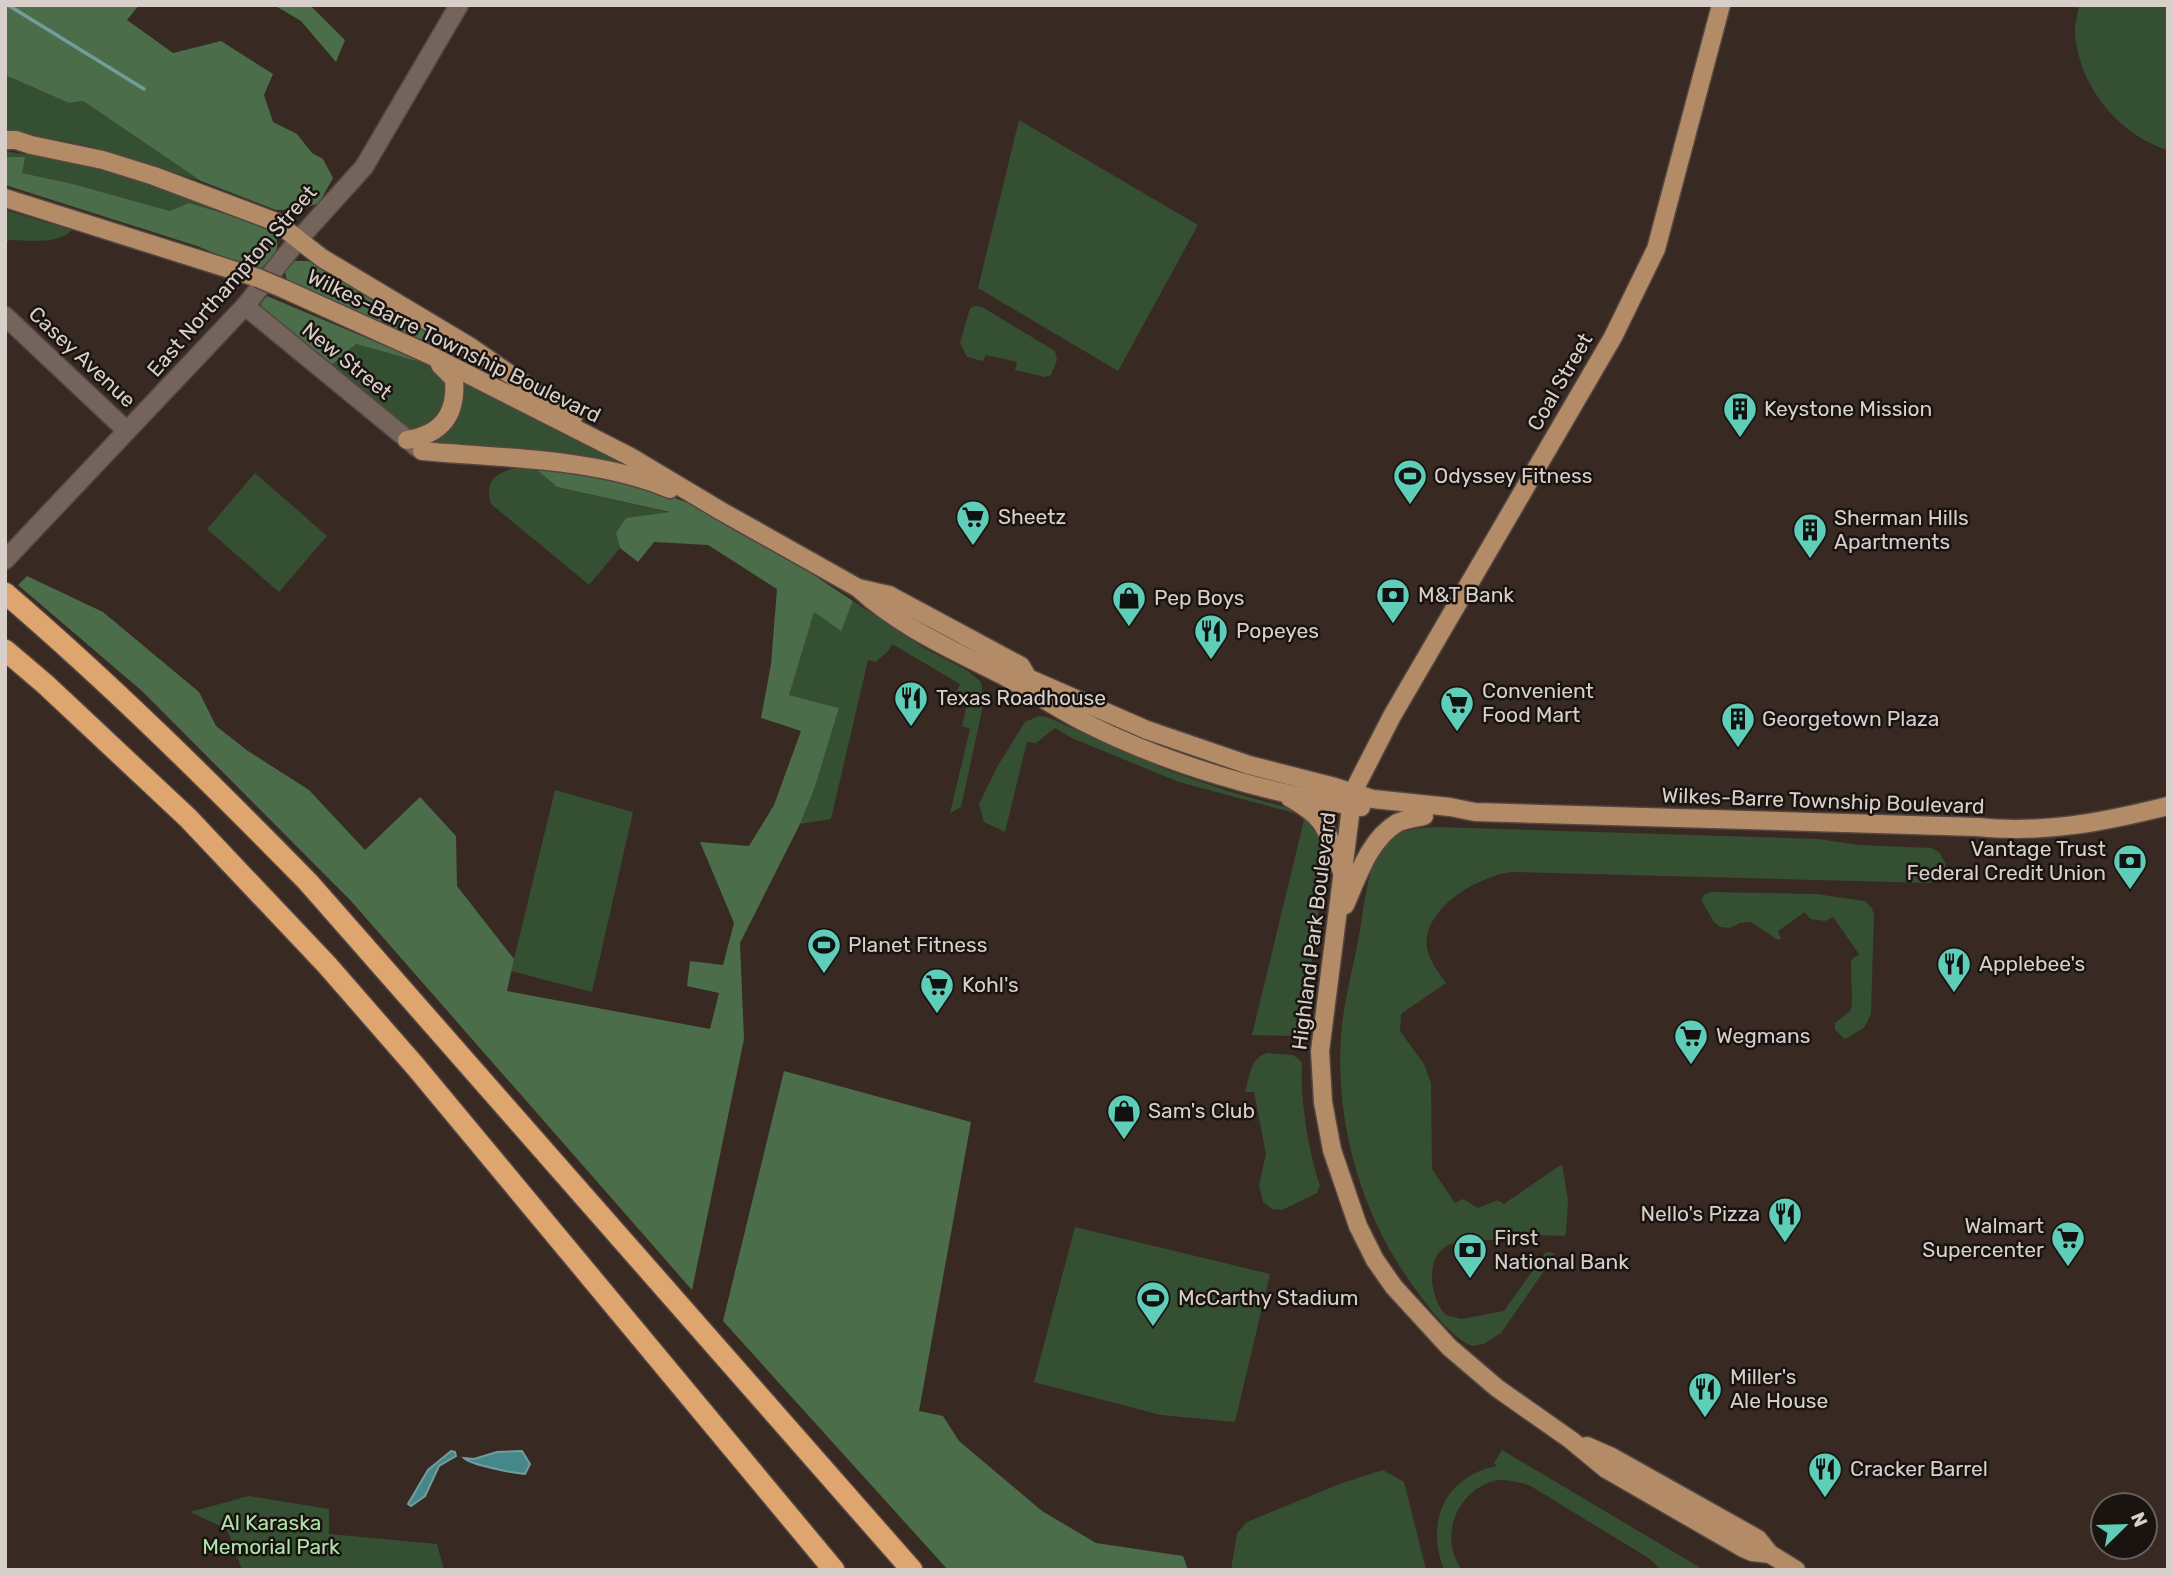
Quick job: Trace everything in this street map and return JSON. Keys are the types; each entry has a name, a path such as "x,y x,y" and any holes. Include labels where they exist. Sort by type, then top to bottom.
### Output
{"highway":[{"path":"6,594 114,689 308,882 912,1570"},
{"path":"5,650 188,818 327,965 416,1067 834,1570"}],"main road":[{"name":"East Northampton Street","path":"5,560 245,306 299,239 363,167 459,5"},
{"name":"Coal Street","path":"1353,799 1392,716 1613,337 1656,249 1721,5"},
{"path":"5,140 16,140 82,155 154,176 276,222 322,258 470,346 629,456"},
{"path":"5,146 30,145"},
{"name":"Wilkes-Barre Township Boulevard","path":"5,198 258,278 430,355 629,456 859,588 888,595 1021,666 1028,678 1103,712 1196,749 1353,799 1424,816 1449,819 1475,812"},
{"name":"New Street","path":"245,306 415,445"},
{"name":"Casey Avenue","path":"5,316 127,431"},
{"path":"415,445 444,422 452,408 455,392 454,379 430,355"},
{"path":"415,445 606,471 666,487 721,511"},
{"name":"Wilkes-Barre Township Boulevard","path":"859,588 875,604 917,632 1015,682 1090,725 1184,764 1275,790 1450,807 1475,812 1977,827 2010,831 2068,828 2168,806"},
{"path":"1275,790 1311,810 1327,828 1343,874"},
{"name":"Highland Park Boulevard","path":"1353,799 1320,1051 1324,1102 1332,1150 1358,1226 1375,1260 1394,1287 1449,1347 1497,1388 1617,1476 1743,1548 1770,1554 1796,1570"},
{"path":"1336,924 1362,867 1381,836 1400,821 1424,816"}],"green space":[{"path":"5,5 139,5 127,20 173,53 221,41 273,74 264,95 273,122 297,134 312,153 323,159 333,178 319,203 303,209 276,210 201,181 83,101 69,103 5,75"},
{"path":"274,5 310,5 345,40 336,62 301,21"},
{"path":"2079,5 2168,6 2168,150 2149,143 2116,119 2091,86 2077,47 2075,27"},
{"path":"5,75 69,103 83,101 201,181 82,145 5,134"},
{"path":"1019,120 1198,225 1118,371 978,288"},
{"path":"5,151 101,167 267,227 170,211 73,184 21,173 24,157 5,157"},
{"path":"5,157 25,157 22,173 170,211 189,203 267,227 276,240 276,251 258,271 197,246 5,185"},
{"path":"5,210 72,230 51,240 9,240 5,244"},
{"path":"291,261 308,261 330,270 393,306 475,362 288,284 284,269"},
{"path":"267,296 431,365 356,344 328,368 260,308"},
{"path":"982,307 1055,351 1057,360 1051,375 1045,377 1015,370 1017,362 986,355 983,361 967,357 960,343 970,308"},
{"path":"356,344 431,365 446,379 448,403 430,424 418,429 403,428 328,368"},
{"path":"464,380 651,478 432,445 429,443 430,438 462,395"},
{"path":"518,467 536,469 557,487 673,513 616,533 620,548 589,585 491,504 489,488 494,478"},
{"path":"536,469 622,483 672,497 743,530 853,601 841,631 814,612 789,695 839,708 815,787 800,824 740,943 744,1039 692,1290 351,901 142,691 18,585 27,576 103,612 199,692 216,726 248,751 309,790 365,850 420,797 456,836 457,886 514,959 507,991 710,1029 719,993 687,986 690,961 723,965 734,923 700,842 749,846 774,805 801,731 761,718 771,664 777,589 708,545 654,542 638,562 620,548 616,533 626,518 670,512 557,487"},
{"path":"255,473 327,536 279,592 207,529"},
{"path":"853,601 924,648 968,671 981,682 984,701 962,803 961,807 950,813 970,729 962,726 966,707 964,699 956,692 960,684 892,644 876,662 868,660 831,819 800,824 815,787 839,708 788,695 814,611 841,630"},
{"path":"1039,716 1047,717 1167,770 1299,811 1314,820 1325,850 1324,868 1303,1029 1295,1036 1252,1035 1305,816 1179,782 1074,739 1055,728 1036,743 1027,742 1005,832 984,822 979,804 997,767 1025,722"},
{"path":"555,790 633,812 592,992 511,971"},
{"path":"1438,827 1819,839 1858,845 1931,848 1939,852 1946,864 1942,876 1929,883 1512,872 1484,880 1442,908 1428,934 1427,949 1432,963 1446,983 1401,1014 1400,1031 1424,1064 1431,1083 1432,1169 1455,1203 1463,1199 1478,1208 1498,1200 1504,1204 1562,1164 1568,1201 1564,1236 1538,1235 1450,1244 1436,1257 1432,1277 1440,1308 1446,1315 1461,1319 1504,1311 1546,1252 1554,1253 1501,1333 1484,1344 1472,1346 1448,1329 1432,1311 1413,1286 1379,1229 1355,1167 1342,1102 1342,1022 1374,861 1389,838 1409,830"},
{"path":"1705,894 1816,894 1864,901 1871,907 1874,914 1871,1014 1864,1028 1845,1039 1835,1030 1835,1023 1850,1011 1852,1005 1851,960 1859,954 1833,917 1825,921 1810,919 1805,912 1778,931 1781,939 1778,940 1751,922 1730,928 1720,927 1701,900"},
{"path":"1268,1053 1293,1055 1302,1062 1306,1124 1320,1185 1317,1193 1282,1210 1272,1209 1263,1202 1259,1185 1266,1154 1254,1092 1245,1092 1254,1063"},
{"path":"784,1071 971,1122 919,1411 943,1416 959,1441 1042,1511 1096,1543 1183,1556 1188,1570 948,1570 723,1321"},
{"name":"McCarthy Stadium","path":"1075,1227 1270,1274 1235,1422 1161,1415 1034,1382"},
{"path":"1502,1450 1699,1567 1697,1570 1661,1570 1650,1559 1529,1485 1500,1480 1478,1488 1460,1507 1454,1519 1452,1545 1462,1570 1444,1570 1437,1535 1444,1504 1452,1491 1464,1480 1479,1471 1497,1466 1494,1463"},
{"path":"1383,1470 1404,1482 1426,1570 1231,1570 1237,1533 1247,1522 1342,1483"},
{"name":"Al Karaska Memorial Park","path":"249,1496 329,1509 329,1534 437,1544 444,1570 242,1570 227,1529 190,1512"}],"water":[{"path":"451,1451 455,1452 456,1456 439,1466 425,1496 411,1506 408,1504 428,1470"},
{"path":"522,1451 530,1464 525,1474 483,1466 464,1458 474,1459 497,1452"}],"waterway":[{"path":"8,5 144,89"}],"place":[{"name":"Keystone Mission","path":"1740,439"},
{"name":"Odyssey Fitness","path":"1410,506"},
{"name":"Sheetz","path":"973,547"},
{"name":"Sherman Hills Apartments","path":"1810,560"},
{"name":"M&T Bank","path":"1393,625"},
{"name":"Pep Boys","path":"1129,628"},
{"name":"Popeyes","path":"1211,661"},
{"name":"Texas Roadhouse","path":"911,728"},
{"name":"Convenient Food Mart","path":"1457,733"},
{"name":"Georgetown Plaza","path":"1738,749"},
{"name":"Vantage Trust Federal Credit Union","path":"2130,891"},
{"name":"Planet Fitness","path":"824,975"},
{"name":"Applebee's","path":"1954,994"},
{"name":"Kohl's","path":"937,1015"},
{"name":"Wegmans","path":"1691,1066"},
{"name":"Sam's Club","path":"1124,1141"},
{"name":"Nello's Pizza","path":"1785,1244"},
{"name":"Walmart Supercenter","path":"2068,1268"},
{"name":"First National Bank","path":"1470,1280"},
{"name":"McCarthy Stadium","path":"1153,1328"},
{"name":"Miller's Ale House","path":"1705,1419"},
{"name":"Cracker Barrel","path":"1825,1499"}]}
